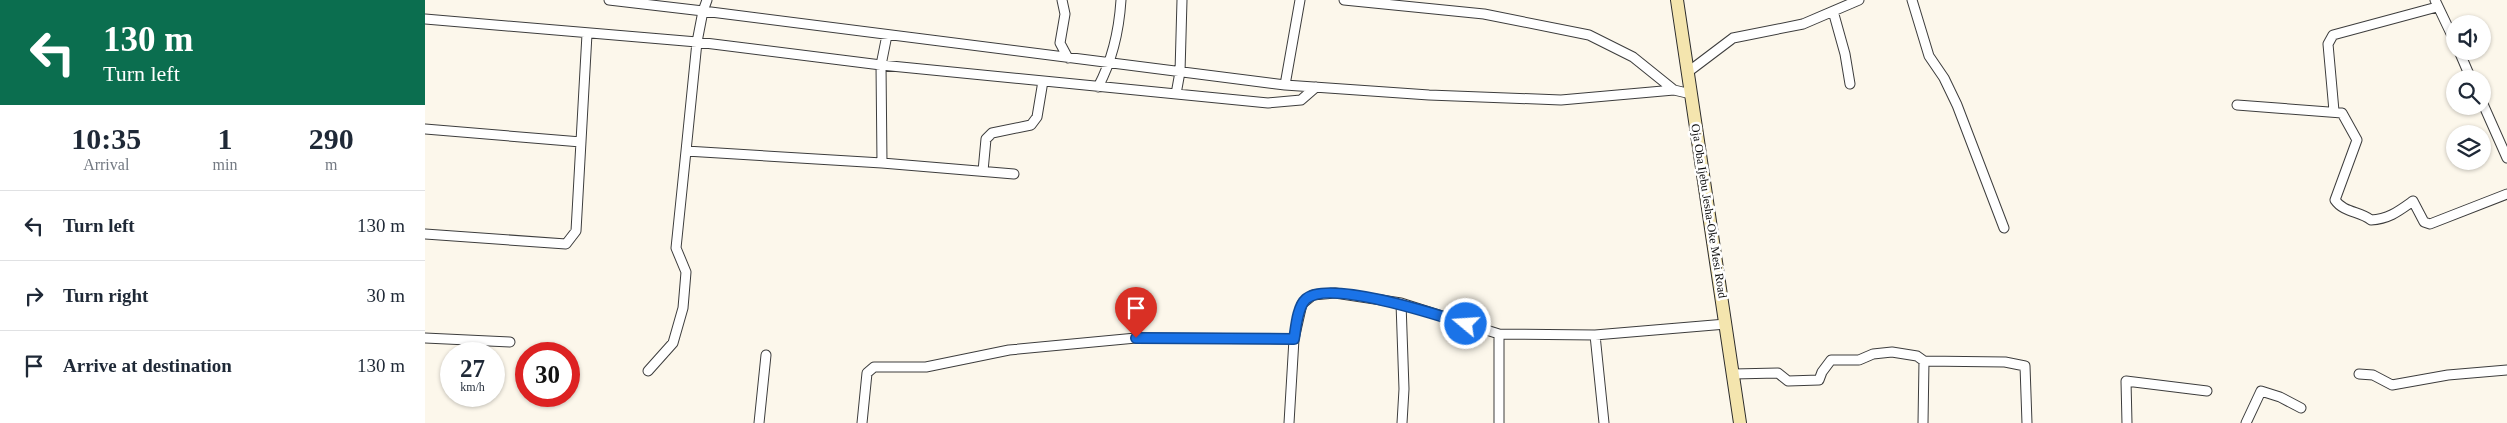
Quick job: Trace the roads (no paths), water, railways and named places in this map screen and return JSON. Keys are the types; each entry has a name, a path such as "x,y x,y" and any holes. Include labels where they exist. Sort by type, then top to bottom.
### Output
{"main road":[{"name":"Oja Oba Ijebu Jesha-Oke Mesi Road","path":"1677,0 1740,423"}],"street":[{"path":"609,0 1285,85 1429,95 1561,100 1674,90 1691,94"},
{"path":"648,371 673,343 683,308 686,272 676,248 697,42 707,0"},
{"path":"1062,0 1065,14 1060,43 1068,58"},
{"path":"1098,87 1110,63 1120,22 1121,0"},
{"path":"1176,94 1180,72 1182,0"},
{"path":"1285,85 1300,0"},
{"path":"1345,0 1419,4 1484,14 1589,35 1633,57 1674,90"},
{"path":"1688,72 1733,38 1790,27 1859,0"},
{"path":"1912,0 1929,56 1944,78 1957,105 2004,228"},
{"path":"2334,111 2329,44 2333,35 2436,4 2446,24"},
{"path":"1833,11 1845,54 1850,84"},
{"path":"425,19 697,42 881,65 1098,87 1284,103 1301,100 1316,87"},
{"path":"425,234 566,244 576,231 587,34"},
{"path":"883,163 881,65 887,35"},
{"path":"983,171 986,139 992,133 1031,125 1037,117 1043,81"},
{"path":"2237,105 2342,113 2357,140 2356,148 2336,192 2335,200 2345,209 2364,214 2371,220 2384,219 2395,214 2413,201 2424,222 2430,224 2507,194"},
{"path":"2488,115 2507,158"},
{"path":"425,128 581,142"},
{"path":"686,151 883,163 1013,174"},
{"path":"1289,423 1294,339 1302,304 1313,295 1335,293 1401,303 1499,334 1595,335 1726,324"},
{"path":"1401,303 1404,389 1402,423"},
{"path":"1499,334 1499,423"},
{"path":"1595,335 1604,423"},
{"path":"425,338 510,342"},
{"path":"862,423 867,373 874,367 926,367 1009,350 1136,338 1294,339"},
{"path":"1733,374 1778,373 1788,381 1819,380 1822,372 1831,360 1859,360 1873,354 1892,352 1917,356 1925,361 2005,362 2025,366 2027,423"},
{"path":"759,423 765,355"},
{"path":"1923,423 1925,361"},
{"path":"2359,374 2373,375 2392,385 2449,375 2507,370"},
{"path":"2127,423 2126,381 2207,390"},
{"path":"2246,423 2261,391 2280,397 2301,408"}]}
